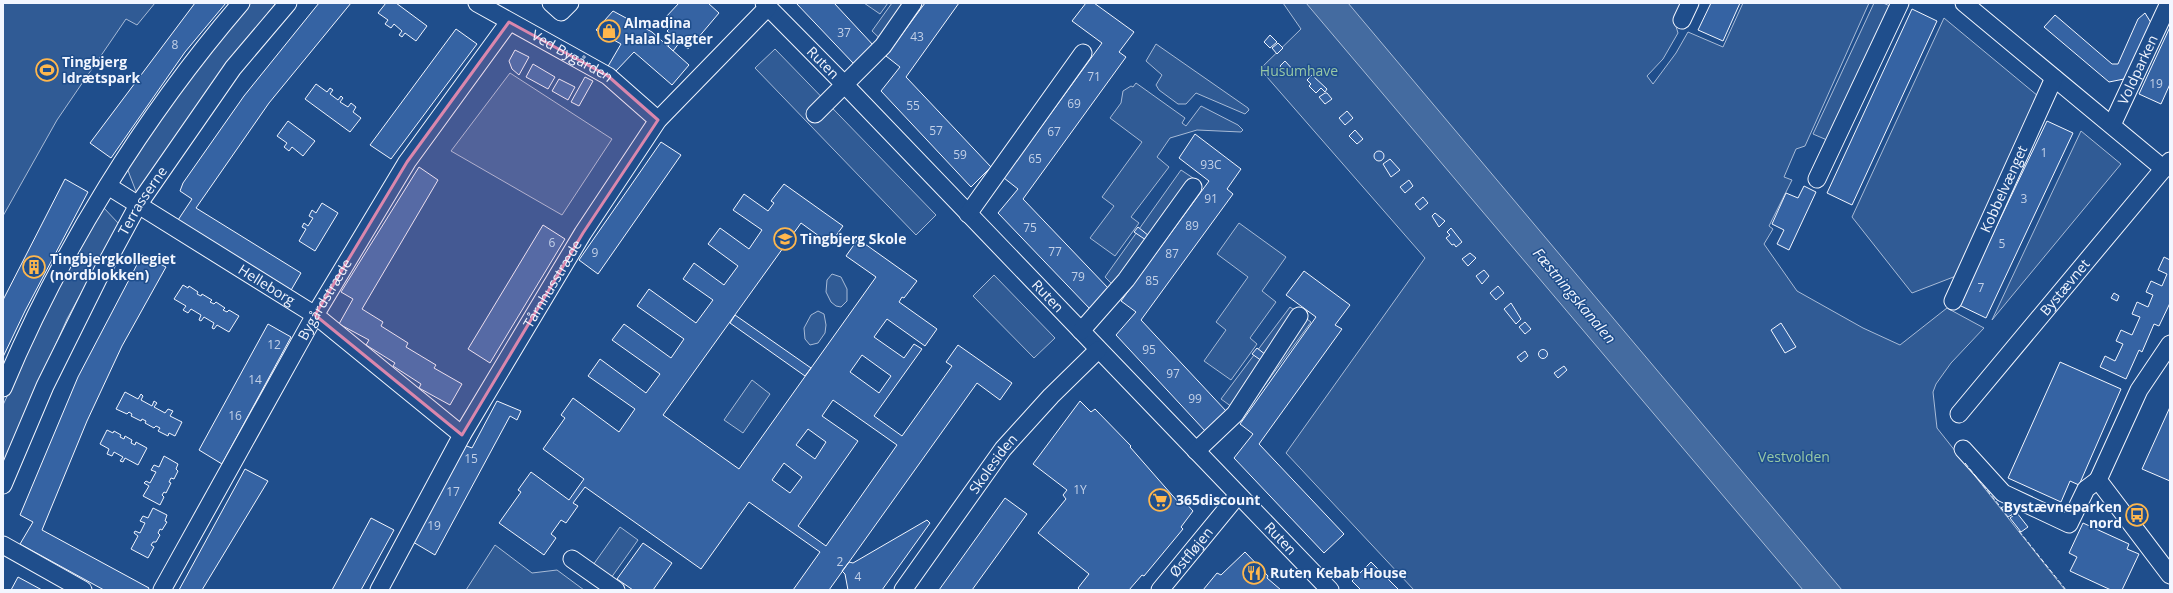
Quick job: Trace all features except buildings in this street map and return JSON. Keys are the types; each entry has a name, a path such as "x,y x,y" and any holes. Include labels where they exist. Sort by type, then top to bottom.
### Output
{"street":[{"path":"3,388 17,356 57,276 116,172 208,41 241,3"},
{"name":"Terrasserne","path":"3,485 45,386 98,279 138,205 233,68 288,3"},
{"name":"Ved Bygården","path":"477,3 608,76 658,120"},
{"path":"551,3 561,12 570,3"},
{"path":"814,114 883,46 914,3"},
{"path":"1682,20 1690,3"},
{"path":"1817,179 1900,3"},
{"path":"1964,3 2112,125 2167,165"},
{"name":"Ruten","path":"766,5 845,85 1330,590"},
{"name":"Tårnhusstræde","path":"380,590 462,435 583,233 658,120 766,5"},
{"name":"Voldparken","path":"2112,125 2162,7"},
{"name":"Bygårdstræde","path":"162,590 315,315 407,162 509,22"},
{"path":"968,214 1083,53"},
{"name":"Kobbelvænget","path":"1952,301 2054,78"},
{"name":"Bystævnet","path":"1959,414 2167,165"},
{"name":"Helleborg","path":"108,186 315,315 462,435"},
{"path":"1081,331 1126,280 1193,186"},
{"path":"1196,451 1235,414 1299,316"},
{"path":"1963,449 2003,493 2069,524 2086,489 2098,480 2139,390 2170,344"},
{"name":"Skolesiden","path":"903,590 1003,449 1051,396 1098,350"},
{"path":"2098,480 2168,564"},
{"name":"Østfløjen","path":"1160,590 1238,495"},
{"path":"3,545 83,590"},
{"path":"572,559 616,590"}],"highlighted area":[{"path":"509,22 608,76 658,120 583,233 462,435 315,315 407,162"}],"shaded area":[{"name":"Tingbjerg Idrætspark","path":"3,3 155,3 137,25 126,19 57,120 3,216"},
{"path":"251,3 276,3 221,71 137,194 127,168 199,65"},
{"path":"864,3 888,3 880,14"},
{"path":"892,3 921,3 890,48 872,31"},
{"path":"1283,3 1686,3 1675,23 1678,33 1663,59 1647,76 1653,84 1676,53 1688,32 1723,47 1743,3 1869,3 1805,146 1796,149 1784,177 1792,180 1769,226 1773,229 1764,244 1797,291 1863,328 1900,345 1947,308 1984,328 1951,363 1936,384 1933,392 1937,428 2065,590 1414,590 1286,453 1425,258 1260,69 1301,29"},
{"path":"1874,3 1883,3 1890,6 1827,140 1813,134"},
{"path":"1944,18 2038,96 1956,276 1912,293 1852,217"},
{"path":"1156,44 1249,110 1245,114 1196,93 1186,104 1178,104 1159,90 1156,85 1162,75 1146,61"},
{"path":"775,49 936,215 916,235 755,68"},
{"path":"510,73 612,139 562,215 451,151"},
{"path":"1136,83 1185,118 1182,123 1186,126 1201,106 1238,125 1243,130 1241,132 1197,130 1170,138 1157,157 1169,167 1131,217 1139,223 1115,256 1090,238 1114,206 1102,197 1142,142 1110,118 1121,103 1123,91 1131,86 1133,87"},
{"path":"2081,131 2121,164 1992,320"},
{"path":"1181,170 1202,184 1123,295 1105,277"},
{"path":"103,207 119,224 67,319 3,464 3,405 49,307"},
{"path":"1239,223 1286,257 1262,291 1276,302 1250,338 1257,344 1231,380 1204,361 1226,330 1216,322 1248,277 1217,254"},
{"path":"832,274 841,277 847,289 847,301 841,307 836,306 831,302 826,292 827,280"},
{"path":"994,275 1055,338 1034,358 973,296"},
{"path":"1290,307 1311,322 1243,415 1221,399"},
{"path":"818,311 824,314 826,325 825,333 818,343 810,345 805,339 804,328 811,315"},
{"path":"752,380 770,394 743,433 724,420"},
{"path":"620,527 638,540 611,578 593,565"},
{"path":"495,545 532,573 557,570 584,590 466,590"}],"water":[{"name":"Fæstningskanalen","path":"1306,3 1348,3 1842,590 1803,590"}],"fence":[{"path":"1965,463 2003,510"},
{"path":"2019,531 2066,590"}],"place":[{"name":"Almadina Halal Slagter","path":"609,31"},
{"name":"Tingbjerg Idrætspark","path":"47,70"},
{"name":"Tingbjerg Skole","path":"785,239"},
{"name":"Tingbjergkollegiet (nordblokken)","path":"34,267"},
{"name":"365discount","path":"1160,500"},
{"name":"Bystævneparken nord","path":"2137,515"},
{"name":"Ruten Kebab House","path":"1254,573"}],"park label":[{"name":"Husumhave","path":"1299,71"},
{"name":"Vestvolden","path":"1794,457"}]}
